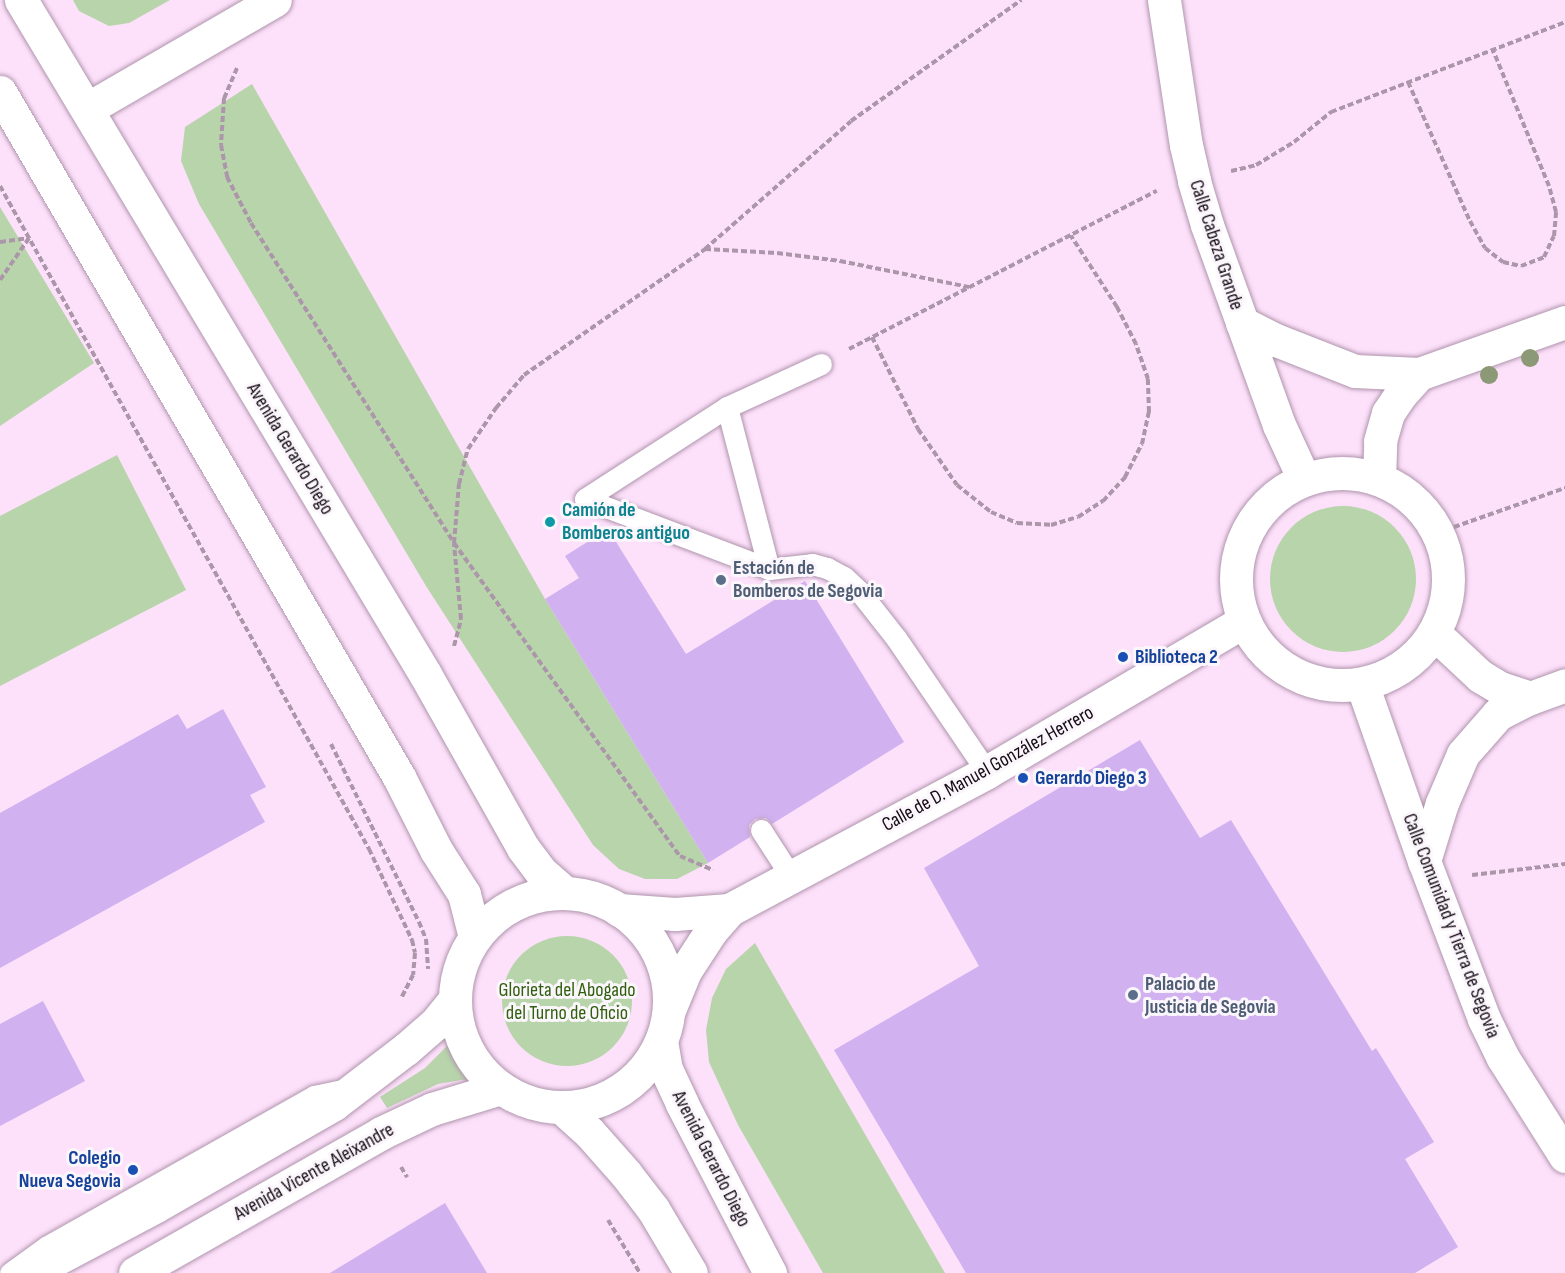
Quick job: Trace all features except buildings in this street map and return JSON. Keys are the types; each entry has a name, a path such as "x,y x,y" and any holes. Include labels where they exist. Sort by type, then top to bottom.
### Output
{"street":[{"name":"Avenida Gerardo Diego","path":"21,0 425,674 523,848 541,872 566,893"},
{"path":"87,109 275,0"},
{"name":"Calle Cabeza Grande","path":"1164,0 1186,145 1194,181 1278,425 1304,479"},
{"path":"0,92 399,777 435,850 464,894 475,937"},
{"path":"1242,323 1281,343 1355,371 1419,374 1565,322"},
{"path":"1379,479 1380,441 1388,413 1400,395 1419,374"},
{"path":"1328,473 1354,473 1379,479 1406,494 1427,516 1437,533 1442,543 1448,573 1445,604 1434,633 1415,656 1390,674 1362,684 1334,685 1315,681 1280,666 1259,646 1244,621 1236,593 1236,565 1244,537 1258,513 1278,493 1304,479 1328,473"},
{"name":"Calle de D. Manuel González Herrero","path":"729,910 987,772 1244,621"},
{"path":"1434,633 1480,676 1500,688 1530,698"},
{"name":"Calle Comunidad y Tierra de Segovia","path":"1362,684 1465,972 1503,1058 1565,1156"},
{"path":"1424,861 1442,803 1463,754 1498,714 1530,698 1565,685"},
{"path":"665,1026 667,981 657,951 641,928 620,910 594,897 566,893 536,896 508,907 475,937 467,948 458,974 455,999 458,1025 467,1050 482,1071 501,1088 529,1103 561,1107 582,1106 621,1090 638,1076 651,1060 665,1026 685,972 711,931 729,910"},
{"path":"620,910 675,914 729,910"},
{"path":"30,1273 156,1206 324,1110 414,1042 435,1024 455,999"},
{"name":"Avenida Gerardo Diego","path":"665,1026 666,1069 770,1273"},
{"name":"Avenida Vicente Aleixandre","path":"135,1273 381,1133 432,1109 501,1088"},
{"path":"561,1107 589,1132 626,1174 653,1209 691,1273"}],"lane":[{"path":"821,364 727,407 585,499 770,569 820,566 844,577 859,591 920,671 987,772"},
{"path":"727,407 770,569"},
{"path":"761,830 792,878"},
{"path":"10,1273 46,1246 314,1096 354,1088"}],"path":[{"path":"452,649 457,642 461,619 454,543 459,484 468,449 496,408 524,375 705,249 851,120 1022,0"},
{"path":"821,364 1156,192 1256,165 1294,142 1331,112 1565,22"},
{"path":"1408,82 1470,221 1485,248 1503,262 1521,266 1529,263 1544,257 1554,236 1556,212 1549,186 1493,50"},
{"path":"237,66 224,98 221,145 227,177 251,223 454,543 680,856 720,873"},
{"path":"0,186 369,849 412,940"},
{"path":"872,337 918,429 957,485 991,512 1017,523 1051,525 1078,517 1103,501 1125,477 1142,444 1149,412 1148,379 1136,344 1117,307 1071,236"},
{"path":"0,242 29,238"},
{"path":"0,280 29,238"},
{"path":"705,249 777,253 840,261 970,287"},
{"path":"1437,533 1565,488"},
{"path":"384,849 426,939 428,972"},
{"path":"1468,875 1565,864"}],"green space":[{"path":"73,0 170,0 129,23 109,26 79,11"},
{"path":"252,84 545,599 708,863 677,879 645,879 619,869 593,845 426,586 199,204 181,161 185,127"},
{"path":"0,207 94,363 0,426"},
{"path":"117,455 186,590 0,686 0,516"},
{"path":"1343,506 1371,512 1395,527 1410,551 1416,579 1410,607 1395,631 1371,646 1343,652 1315,646 1291,631 1276,607 1270,579 1276,551 1291,527 1315,512"},
{"name":"Glorieta del Abogado del Turno de Oficio","path":"567,936 592,941 613,955 627,976 632,1001 627,1026 613,1047 592,1061 567,1066 542,1061 521,1047 507,1026 502,1001 507,976 521,955 542,941"},
{"path":"755,943 945,1273 823,1273 738,1125 709,1062 706,1030 712,998 726,969"},
{"path":"453,1040 473,1078 438,1084 387,1108 380,1097 425,1068"}],"place":[{"name":"Camión de Bomberos antiguo","path":"550,522"},
{"name":"Estación de Bomberos de Segovia","path":"721,580"},
{"name":"Biblioteca 2","path":"1123,657"},
{"name":"Gerardo Diego 3","path":"1023,778"},
{"name":"Palacio de Justicia de Segovia","path":"1133,995"},
{"name":"Colegio Nueva Segovia","path":"133,1170"}]}
